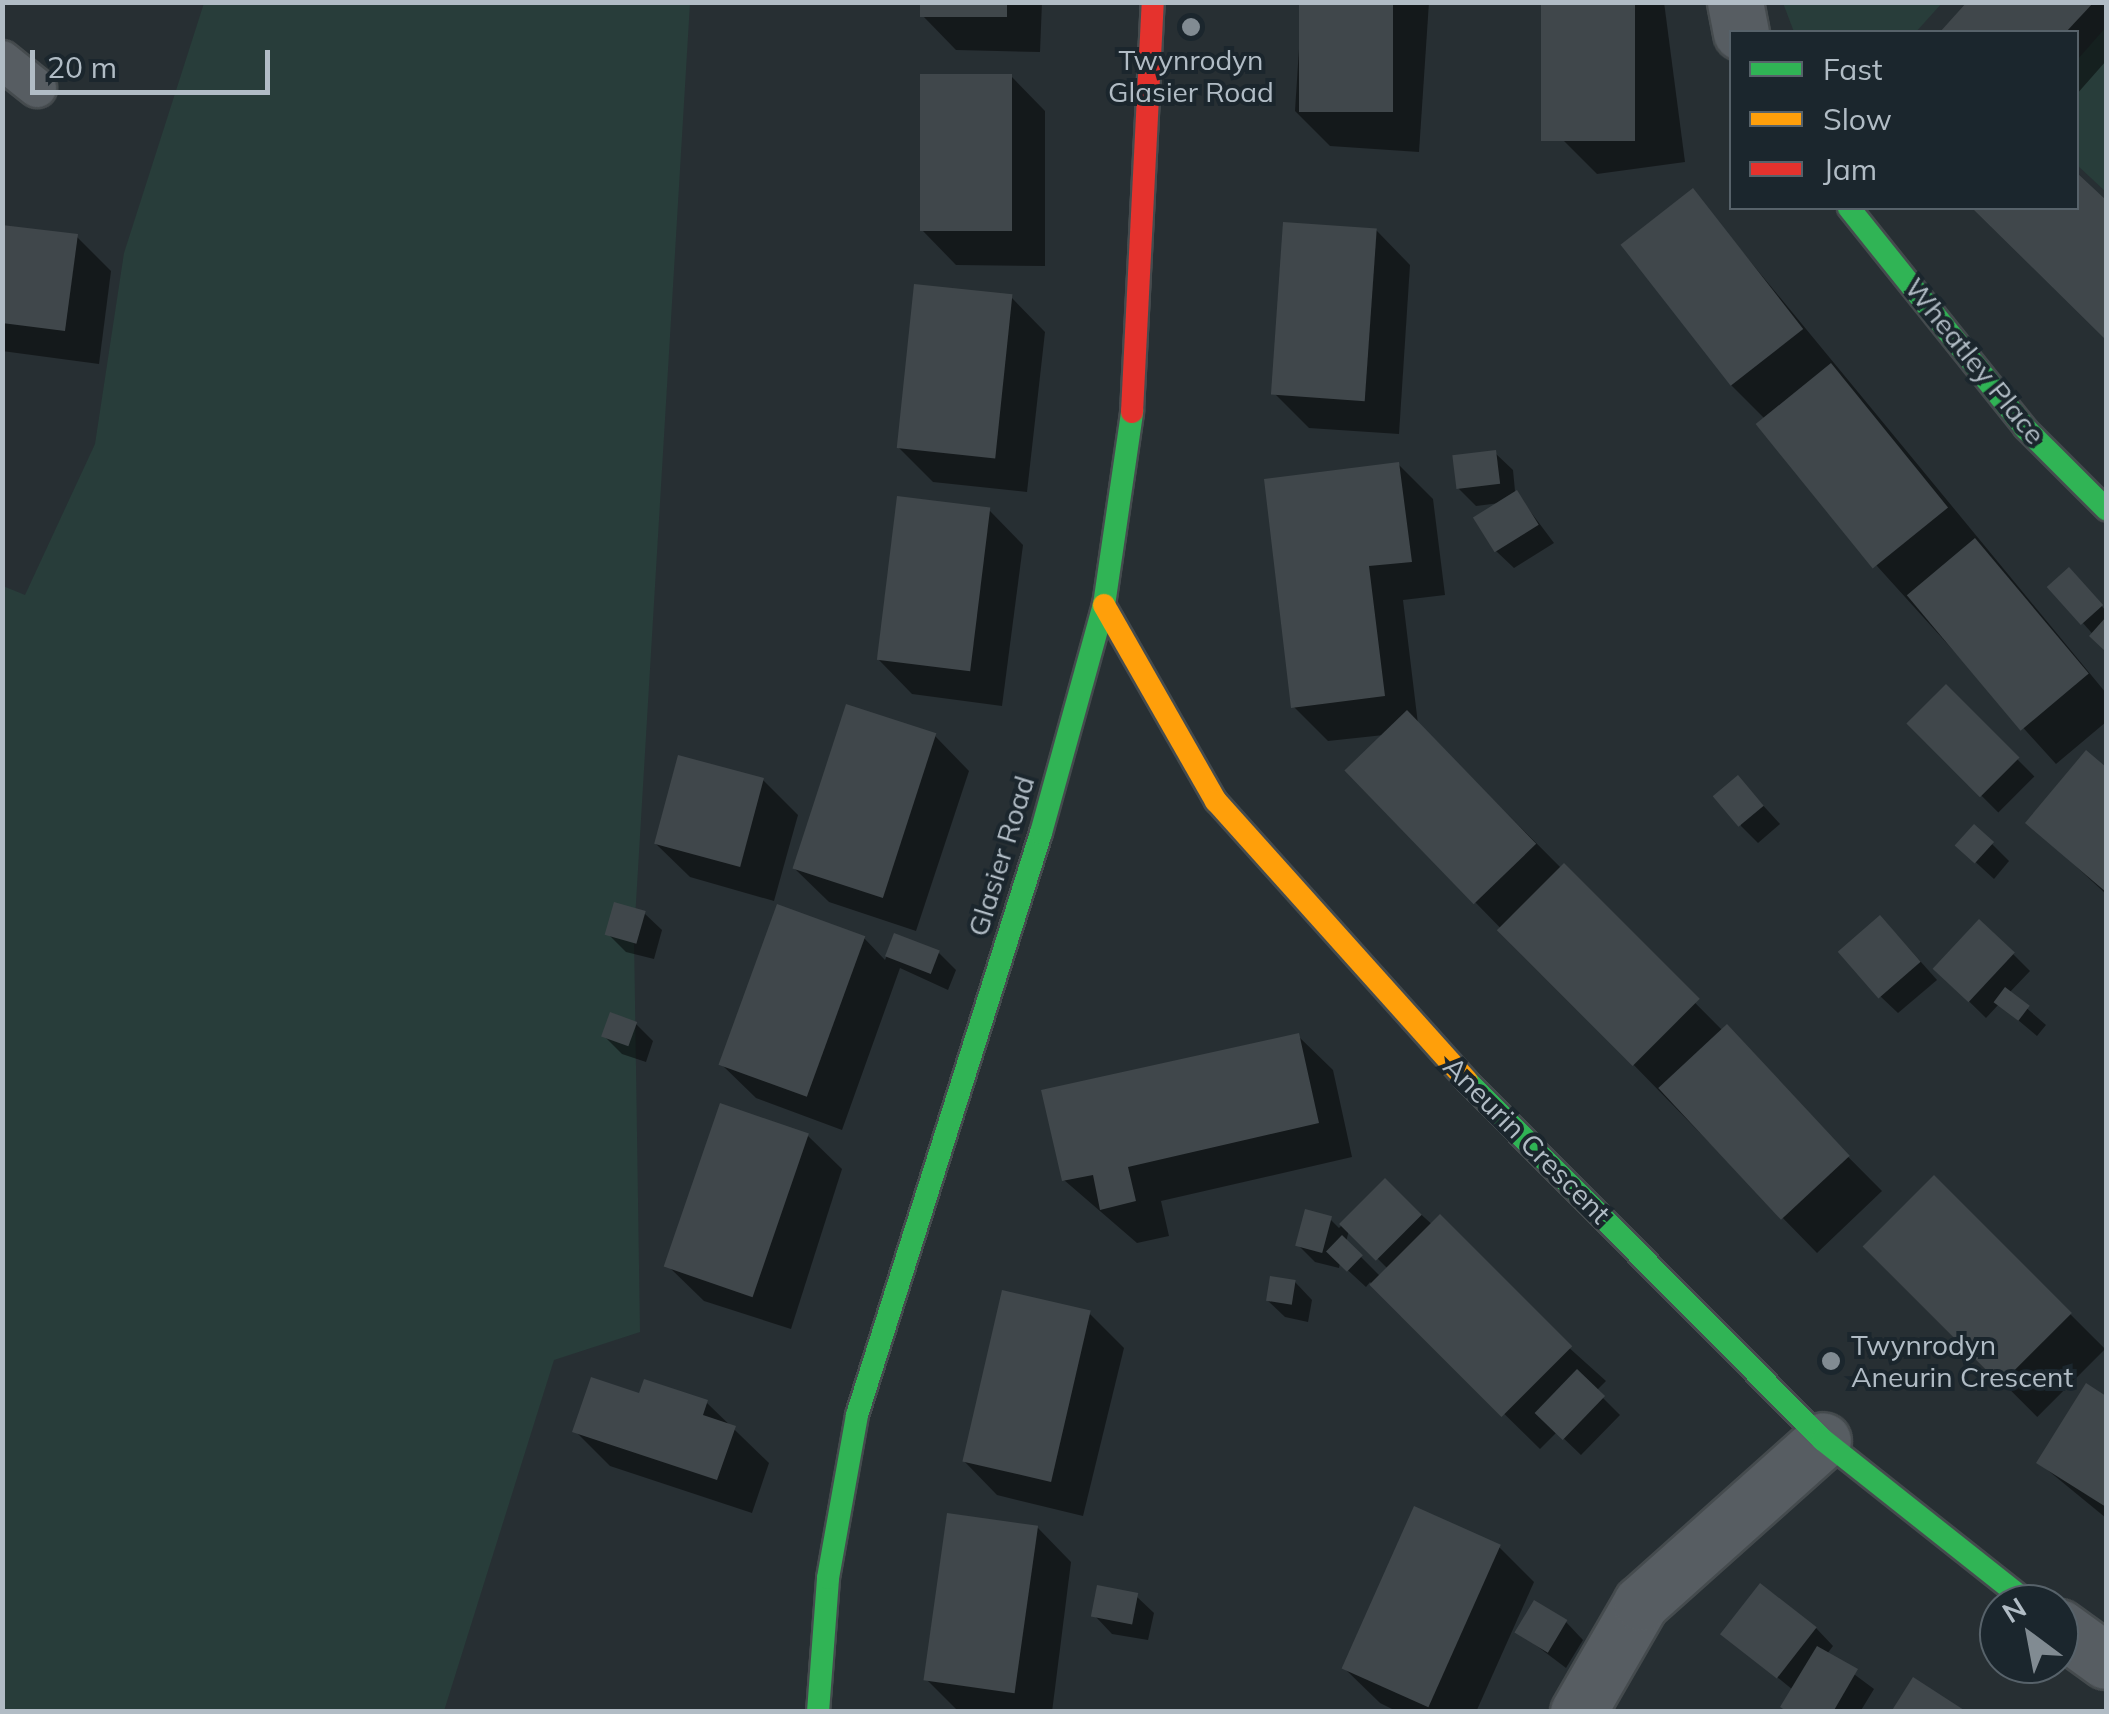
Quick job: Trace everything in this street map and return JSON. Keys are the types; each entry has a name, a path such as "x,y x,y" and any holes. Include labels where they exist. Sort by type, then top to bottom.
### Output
{"street":[{"name":"Glasier Road","path":"818,1712 828,1578 857,1415 1041,833 1104,605 1131,430 1153,2"},
{"path":"1736,2 1740,30"},
{"name":"Wheatley Place","path":"1852,210 2025,428 2106,509"},
{"name":"Aneurin Crescent","path":"1104,605 1216,801 1427,1040 1823,1440 2005,1584"},
{"path":"1578,1712 1641,1603 1823,1440"},
{"path":"2079,1641 2106,1661"}],"lane":[{"path":"2,60 37,88"}],"green space":[{"path":"1783,2 1942,3 1918,30 1793,30"},
{"path":"204,3 690,3 634,936 640,1332 554,1360 444,1711 3,1712 3,586 25,595 95,444 124,253"},
{"path":"2106,27 2106,192 2079,167 2079,58"}],"building":[{"path":"920,2 1007,2 1007,17 920,17"},
{"path":"1299,2 1393,2 1393,112 1299,112"},
{"path":"1541,2 1635,2 1635,141 1541,141"},
{"path":"1967,2 2094,2 2068,30 1942,30"},
{"path":"920,74 1012,74 1012,231 920,231"},
{"path":"2079,175 2106,200 2106,340 1974,210 2079,210"},
{"path":"1693,188 1803,329 1731,386 1621,245"},
{"path":"1283,222 1377,229 1365,401 1271,395"},
{"path":"2,225 78,234 65,331 2,323"},
{"path":"914,284 1012,294 995,458 897,448"},
{"path":"1831,363 1948,508 1873,569 1756,424"},
{"path":"1496,450 1500,484 1456,489 1452,455"},
{"path":"1399,462 1412,562 1369,566 1385,696 1291,708 1264,479"},
{"path":"1517,490 1539,525 1495,552 1473,518"},
{"path":"897,496 990,507 970,671 877,660"},
{"path":"1975,538 2089,674 2021,731 1907,595"},
{"path":"2069,567 2103,605 2081,625 2047,587"},
{"path":"2106,617 2106,652 2089,636"},
{"path":"1946,684 2020,758 1980,797 1906,724"},
{"path":"846,704 936,733 883,898 793,869"},
{"path":"1407,710 1536,844 1474,904 1344,770"},
{"path":"2086,750 2106,767 2106,892 2025,823"},
{"path":"678,755 764,778 740,867 654,844"},
{"path":"1738,775 1764,806 1738,827 1713,796"},
{"path":"1974,824 1994,842 1975,864 1955,846"},
{"path":"1564,863 1700,999 1633,1066 1497,930"},
{"path":"614,902 646,911 636,944 605,935"},
{"path":"777,904 865,936 807,1097 719,1065"},
{"path":"1880,915 1921,962 1878,999 1838,952"},
{"path":"1979,919 2015,952 1968,1002 1933,969"},
{"path":"894,933 940,951 931,974 885,956"},
{"path":"2005,987 2030,1006 2018,1021 1994,1002"},
{"path":"610,1012 637,1022 628,1046 601,1036"},
{"path":"1727,1024 1850,1156 1781,1220 1658,1088"},
{"path":"1299,1033 1319,1123 1128,1167 1136,1201 1100,1210 1093,1175 1062,1181 1041,1090"},
{"path":"720,1103 809,1134 753,1297 664,1267"},
{"path":"1934,1175 2072,1313 2000,1384 1863,1246"},
{"path":"1385,1178 1422,1215 1376,1261 1339,1224"},
{"path":"1305,1209 1332,1216 1322,1253 1295,1246"},
{"path":"1440,1214 1572,1346 1502,1417 1369,1285"},
{"path":"1342,1235 1363,1255 1347,1272 1326,1252"},
{"path":"1270,1276 1296,1280 1292,1305 1266,1301"},
{"path":"1002,1290 1091,1310 1051,1482 962,1461"},
{"path":"1577,1369 1605,1396 1563,1440 1535,1413"},
{"path":"591,1377 639,1393 644,1379 708,1400 703,1415 736,1426 717,1480 572,1432"},
{"path":"2086,1383 2106,1396 2106,1507 2036,1463"},
{"path":"1414,1506 1501,1545 1428,1707 1342,1669"},
{"path":"947,1513 1038,1526 1015,1693 923,1680"},
{"path":"1760,1583 1817,1627 1777,1679 1720,1634"},
{"path":"1097,1585 1138,1593 1132,1624 1091,1616"},
{"path":"1534,1600 1567,1620 1548,1653 1514,1633"},
{"path":"1817,1646 1858,1669 1833,1712 1788,1712 1780,1707"},
{"path":"1913,1677 1967,1712 1891,1712"}],"traffic: fast":[{"path":"1851,210 2025,428 2106,509"},
{"path":"818,1712 828,1578 857,1415 1041,833 1104,605 1132,412"},
{"path":"1466,1080 1823,1440 2005,1584"}],"traffic: slow":[{"path":"1104,605 1216,801 1466,1080"}],"traffic: jam":[{"path":"1132,412 1153,2"}],"place":[{"name":"Twynrodyn Glasier Road","path":"1191,27"},
{"name":"Twynrodyn Aneurin Crescent","path":"1831,1361"}]}
